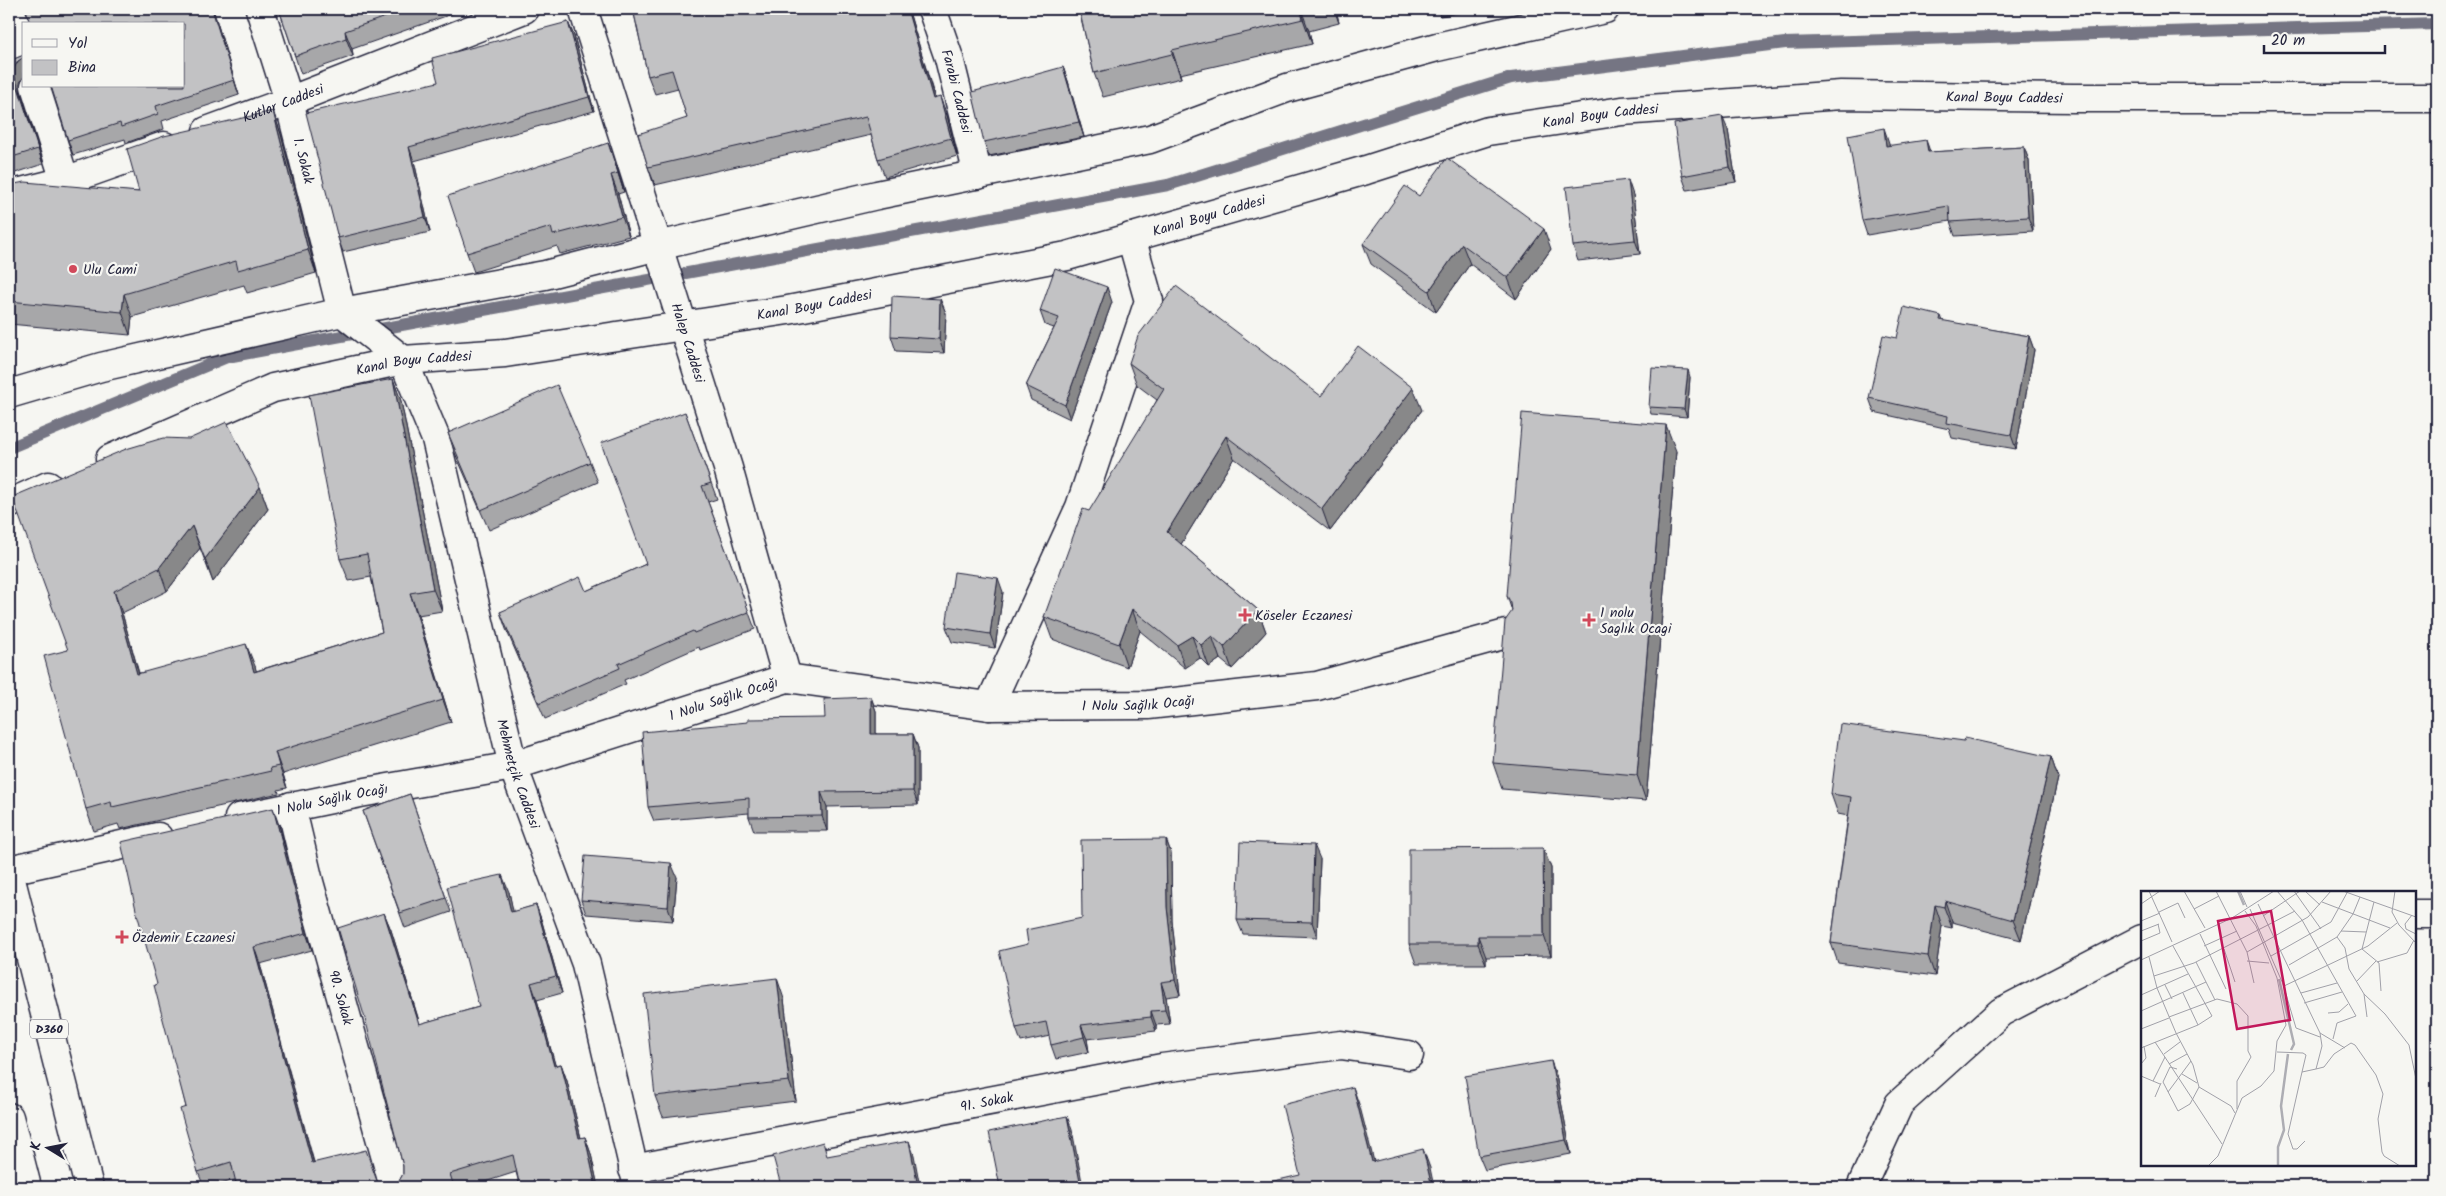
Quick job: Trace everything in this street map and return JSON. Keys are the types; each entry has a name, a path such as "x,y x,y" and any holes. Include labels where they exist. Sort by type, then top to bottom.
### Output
{"main road":[{"path":"10,9 22,46"},
{"name":"1. Sokak","path":"260,9 289,102 342,312"},
{"name":"Kutlar Caddesi","path":"9,195 65,181 289,102 524,9"},
{"name":"Halep Caddesi","path":"583,9 728,468 787,678"},
{"name":"Farabi Caddesi","path":"932,9 949,58 978,174"},
{"path":"9,394 101,367 342,312 545,275 658,246 876,195 1150,139 1287,88 1437,47 1604,9"},
{"path":"36,88 65,181"},
{"name":"Kanal Boyu Caddesi","path":"9,504 273,388 403,360 505,353 788,310 1058,258 1366,170 1488,131 1622,112 1841,94 2074,98 2437,98"},
{"path":"989,706 1080,508 1149,300 1131,237"},
{"path":"342,312 403,360"},
{"name":"Mehmetçik Caddesi","path":"403,360 436,439 513,766 586,964 636,1178"},
{"name":"1 Nolu Sağlık Ocağı","path":"217,823 291,806 513,766 787,678 989,706 1148,705 1317,686 1506,634"},
{"name":"90. Sokak","path":"291,806 309,882 394,1187"},
{"path":"9,871 179,832"},
{"name":"D360","path":"9,871 89,1187"},
{"path":"2416,914 2437,914"},
{"path":"1861,1187 1899,1104 2001,1012 2141,940"},
{"name":"91. Sokak","path":"636,1178 1162,1068 1341,1046 1409,1055"},
{"path":"9,1117 27,1187"}],"building":[{"path":"26,9 212,9 234,80 156,106 158,114 121,127 120,123 68,140 52,88 185,88 185,22 29,22"},
{"path":"279,9 408,9 345,31 346,38 295,56"},
{"path":"633,9 907,9 933,99 940,97 951,138 878,159 866,117 648,167 638,134 687,118 672,70 648,76"},
{"path":"1079,9 1300,9 1303,19 1172,50 1172,54 1094,73"},
{"path":"568,22 589,97 409,147 425,217 338,238 306,113 438,82 432,58"},
{"path":"22,56 14,68 14,75 38,149 9,158 9,61"},
{"path":"1063,67 1079,122 984,142 972,92"},
{"path":"273,111 308,250 238,270 236,261 124,294 122,312 9,301 9,185 25,182 139,192 127,149 164,136"},
{"path":"1722,116 1730,167 1682,176 1674,124"},
{"path":"1884,128 1886,146 1926,140 1928,152 2024,147 2028,217 1950,222 1949,206 1862,220 1848,135"},
{"path":"608,143 618,173 611,175 622,217 553,235 551,227 467,253 448,196"},
{"path":"1447,158 1544,229 1508,278 1462,244 1429,291 1363,244 1405,186 1419,196"},
{"path":"1628,180 1635,240 1573,246 1566,187"},
{"path":"1055,268 1107,287 1065,405 1026,386 1059,318 1040,311"},
{"path":"1176,286 1321,396 1358,346 1413,388 1322,509 1226,436 1167,532 1258,610 1224,647 1212,636 1201,645 1192,636 1177,645 1132,609 1119,644 1044,617 1083,509 1089,511 1164,389 1129,363 1138,336"},
{"path":"892,296 940,299 939,339 891,336"},
{"path":"1904,307 1941,316 1940,320 2029,336 2011,435 1947,423 1948,416 1869,398 1883,335 1897,338"},
{"path":"1652,368 1688,370 1684,409 1649,407"},
{"path":"393,379 433,589 410,593 443,700 275,752 279,766 270,768 271,771 112,807 111,802 86,809 44,656 68,650 12,497 126,449 163,438 189,439 227,422 260,487 205,559 192,526 159,568 114,591 137,674 246,644 254,672 382,632 367,554 340,559 309,395"},
{"path":"557,385 590,462 481,510 448,433"},
{"path":"685,412 711,483 702,486 749,612 694,633 693,631 618,664 620,668 539,703 500,612 580,577 586,591 646,564 601,443"},
{"name":"1 nolu Saglık Ocagi","path":"1522,413 1666,425 1637,775 1493,763 1505,621 1512,611 1511,603 1507,596"},
{"path":"954,572 998,578 990,634 946,627"},
{"path":"871,697 871,734 913,734 913,791 821,792 822,816 749,817 749,798 648,807 642,732 748,722 748,719 825,718 824,699"},
{"path":"1840,724 1964,741 1965,738 2051,757 2013,920 1945,901 1944,907 1935,905 1928,956 1831,943 1851,797 1831,794"},
{"path":"410,794 446,898 400,913 363,811"},
{"path":"273,808 306,933 254,947 312,1163 366,1150 377,1181 384,1185 392,1185 399,1181 403,1174 403,1166 366,1022 338,928 384,913 419,1024 479,1007 447,887 502,875 511,912 536,905 556,976 531,983 554,1066 561,1064 579,1138 585,1137 596,1187 520,1187 513,1155 450,1174 454,1187 237,1187 231,1162 198,1172 180,1109 186,1107 154,985 157,984 136,910 121,842"},
{"path":"1166,839 1167,907 1175,980 1161,982 1165,1010 1151,1011 1151,1017 1081,1025 1084,1037 1051,1045 1046,1022 1016,1028 999,951 1028,944 1026,930 1082,918 1081,840"},
{"path":"1240,842 1314,845 1312,922 1237,920"},
{"path":"1543,848 1544,936 1478,936 1478,944 1409,944 1409,849"},
{"path":"585,856 671,863 668,907 581,900"},
{"path":"777,978 789,1081 655,1096 644,994"},
{"path":"1551,1061 1566,1140 1479,1156 1465,1076"},
{"path":"1353,1087 1372,1162 1423,1149 1432,1187 1248,1187 1300,1175 1282,1105"},
{"path":"1067,1116 1081,1187 1000,1187 989,1132"},
{"path":"909,1141 918,1187 761,1187 780,1182 773,1156 823,1142 827,1156"}],"waterway":[{"path":"9,448 227,357 1168,185 1511,78 1785,43 2437,24"}],"place":[{"name":"Ulu Cami","path":"73,269"},
{"name":"Köseler Eczanesi","path":"1245,615"},
{"name":"1 nolu Saglık Ocagi","path":"1589,620"},
{"name":"Özdemir Eczanesi","path":"122,937"}]}
